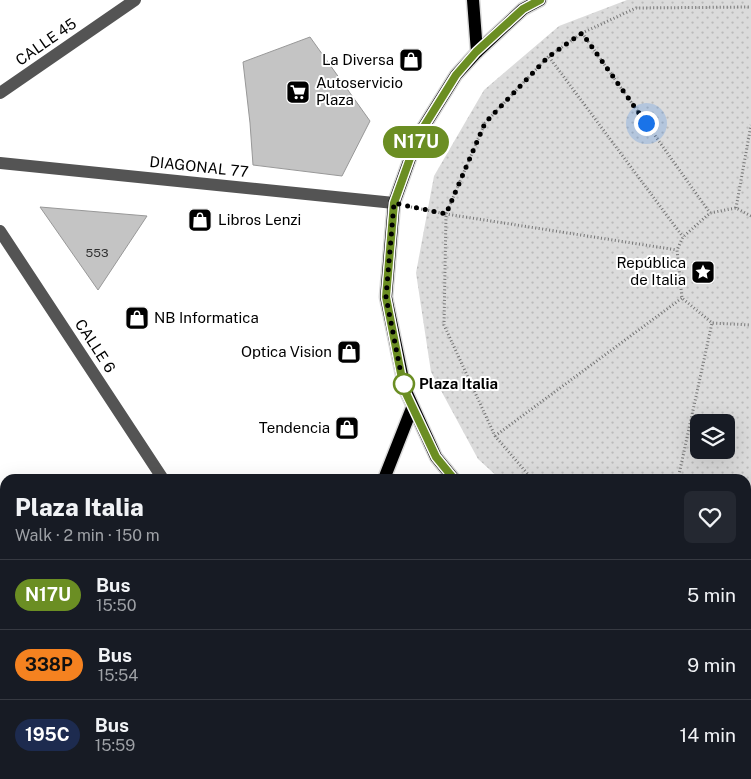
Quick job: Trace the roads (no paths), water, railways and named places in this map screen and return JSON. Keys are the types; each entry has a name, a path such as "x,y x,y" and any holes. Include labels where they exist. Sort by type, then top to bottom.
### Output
{"main road":[{"path":"472,0 476,52"},
{"path":"450,474 436,457 404,389 386,297 394,203 418,136 456,75 476,52 523,9 540,0"},
{"path":"386,474 412,408"}],"street":[{"name":"CALLE 45","path":"0,94 135,0"},
{"name":"DIAGONAL 77","path":"0,162 394,203"},
{"name":"CALLE 6","path":"0,231 160,474"}],"place":[{"name":"La Diversa","path":"411,60"},
{"name":"Autoservicio Plaza","path":"298,92"},
{"name":"Libros Lenzi","path":"200,220"},
{"name":"República de Italia","path":"703,272"},
{"name":"NB Informatica","path":"137,318"},
{"name":"Optica Vision","path":"349,352"},
{"name":"Plaza Italia","path":"404,384"},
{"name":"Tendencia","path":"347,428"}]}
